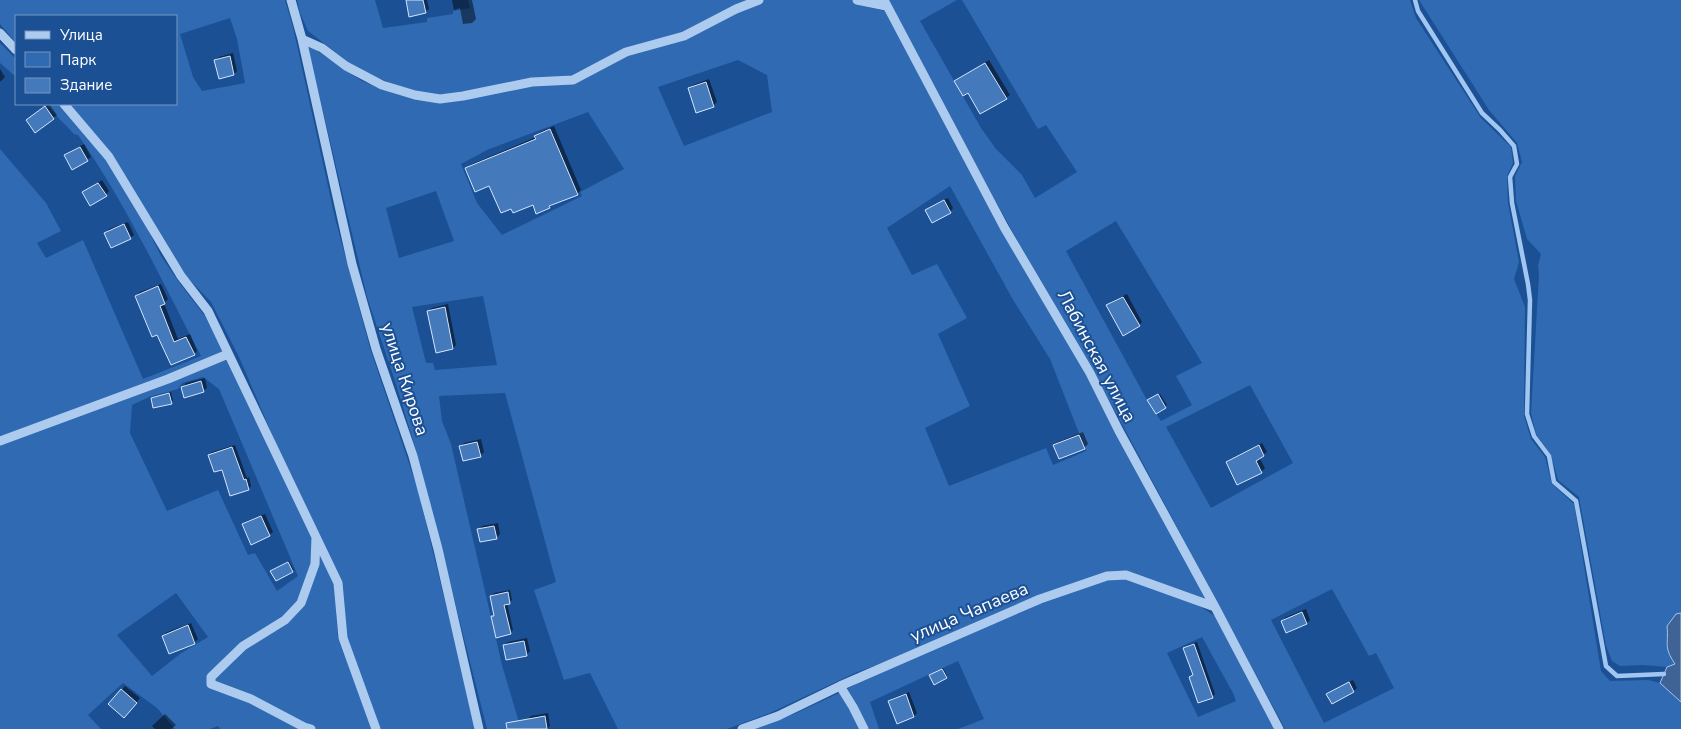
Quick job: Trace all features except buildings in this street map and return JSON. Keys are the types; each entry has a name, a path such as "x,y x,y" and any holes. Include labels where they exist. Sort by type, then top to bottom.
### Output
{"street":[{"name":"улица Кирова","path":"291,0 302,40 352,264 376,349 413,456 438,549 479,729"},
{"path":"302,40 322,48 346,66 382,85 415,95 440,98 463,96 532,82 573,80 626,52 684,36 736,9 759,0"},
{"path":"857,0 885,3"},
{"name":"Лабинская улица","path":"885,3 1004,227 1090,373 1119,431 1216,607 1278,729"},
{"path":"0,33 15,49"},
{"path":"65,105 108,157 181,276 208,311 338,583 343,638 376,729"},
{"path":"0,441 168,379 228,354"},
{"path":"311,729 251,699 211,684 211,677 244,646 285,620 301,603 315,564 316,535"},
{"name":"улица Чапаева","path":"742,729 778,716 840,686 1040,599 1107,576 1126,575 1216,607"},
{"path":"840,686 854,707 864,729"}],"green space":[{"path":"0,0 285,0 293,27 335,218 370,348 418,490 476,729 379,729 345,635 340,583 285,465 240,359 211,302 181,271 117,162 71,105 178,105 178,15 15,15 15,42 0,24","holes":["230,18 237,39 245,83 202,91 193,77 180,34"]},
{"path":"297,0 375,0 383,28 427,22 427,18 453,14 453,11 470,8 468,0 750,0 680,34 572,77 436,95 411,91 378,78 348,62 308,31 300,13"},
{"path":"764,0 852,0 860,5 885,11 1088,377 1207,601 1105,574 855,673 770,713 727,729 618,729 590,673 564,680 534,590 556,582 505,393 439,396 442,421 451,444 502,665 521,729 487,729 420,464 367,297 307,44 362,81 399,95 435,101 535,85 576,81 618,60","holes":["738,60 767,75 772,112 684,146 658,87","588,112 624,169 580,192 582,196 502,235 477,203 461,164 487,150","950,186 1012,298 1050,359 1086,451 1053,465 1046,448 949,486 925,428 970,406 938,334 967,318 937,264 912,275 887,228","436,191 454,241 399,258 386,208","483,296 497,365 435,370 433,363 426,363 412,307"]},
{"path":"889,0 957,0 920,21 981,128 996,149 1022,175 1035,198 1077,172 1046,125 1038,129 962,0 1410,0 1416,18 1481,118 1511,147 1513,163 1507,176 1508,203 1519,262 1514,279 1525,307 1524,416 1531,439 1545,457 1552,484 1574,504 1601,671 1610,681 1648,680 1660,683 1681,702 1681,729 1285,729 1093,370 1016,238 940,100","holes":["1116,221 1202,363 1176,376 1192,405 1161,421 1147,400 1066,251","1250,385 1293,463 1211,508 1166,427","1332,589 1369,656 1376,653 1394,688 1324,723 1271,620"]},
{"path":"1419,0 1681,0 1681,613 1676,614 1667,626 1668,649 1675,664 1667,667 1620,666 1612,661 1606,646 1579,497 1558,480 1551,455 1536,434 1531,413 1538,266 1541,254 1527,239 1516,201 1515,176 1522,162 1517,143 1489,110"},
{"path":"0,43 15,58 15,76 0,63"},
{"path":"46,105 60,105 107,161 140,214 161,256 205,316 235,374 334,585 338,639 373,729 220,729 218,726 210,729 175,729 157,708 123,683 88,715 101,729 0,729 0,149 46,203 61,231 37,243 46,258 83,240 143,379 201,356 128,215 78,135 74,134","holes":["203,377 219,389 298,576 277,591 255,553 248,555 218,490 167,511 130,433 132,405 149,397 178,389 182,383","176,593 208,637 180,654 152,676 117,635"]},
{"path":"1127,577 1195,603 1215,616 1274,729 958,729 984,719 958,661 870,702 879,729 755,729 794,714 837,694 884,669 1052,597 1108,579","holes":["1202,637 1236,701 1198,717 1167,653"]}],"shaded area":[{"path":"1681,613 1681,702 1660,683 1667,667 1675,664 1668,649 1667,626 1676,614"}],"waterway":[{"path":"1415,0 1418,11 1482,113 1514,146 1517,164 1510,177 1512,203 1530,300 1527,414 1534,436 1549,456 1554,482 1576,501 1606,666 1617,676 1664,674"}]}
